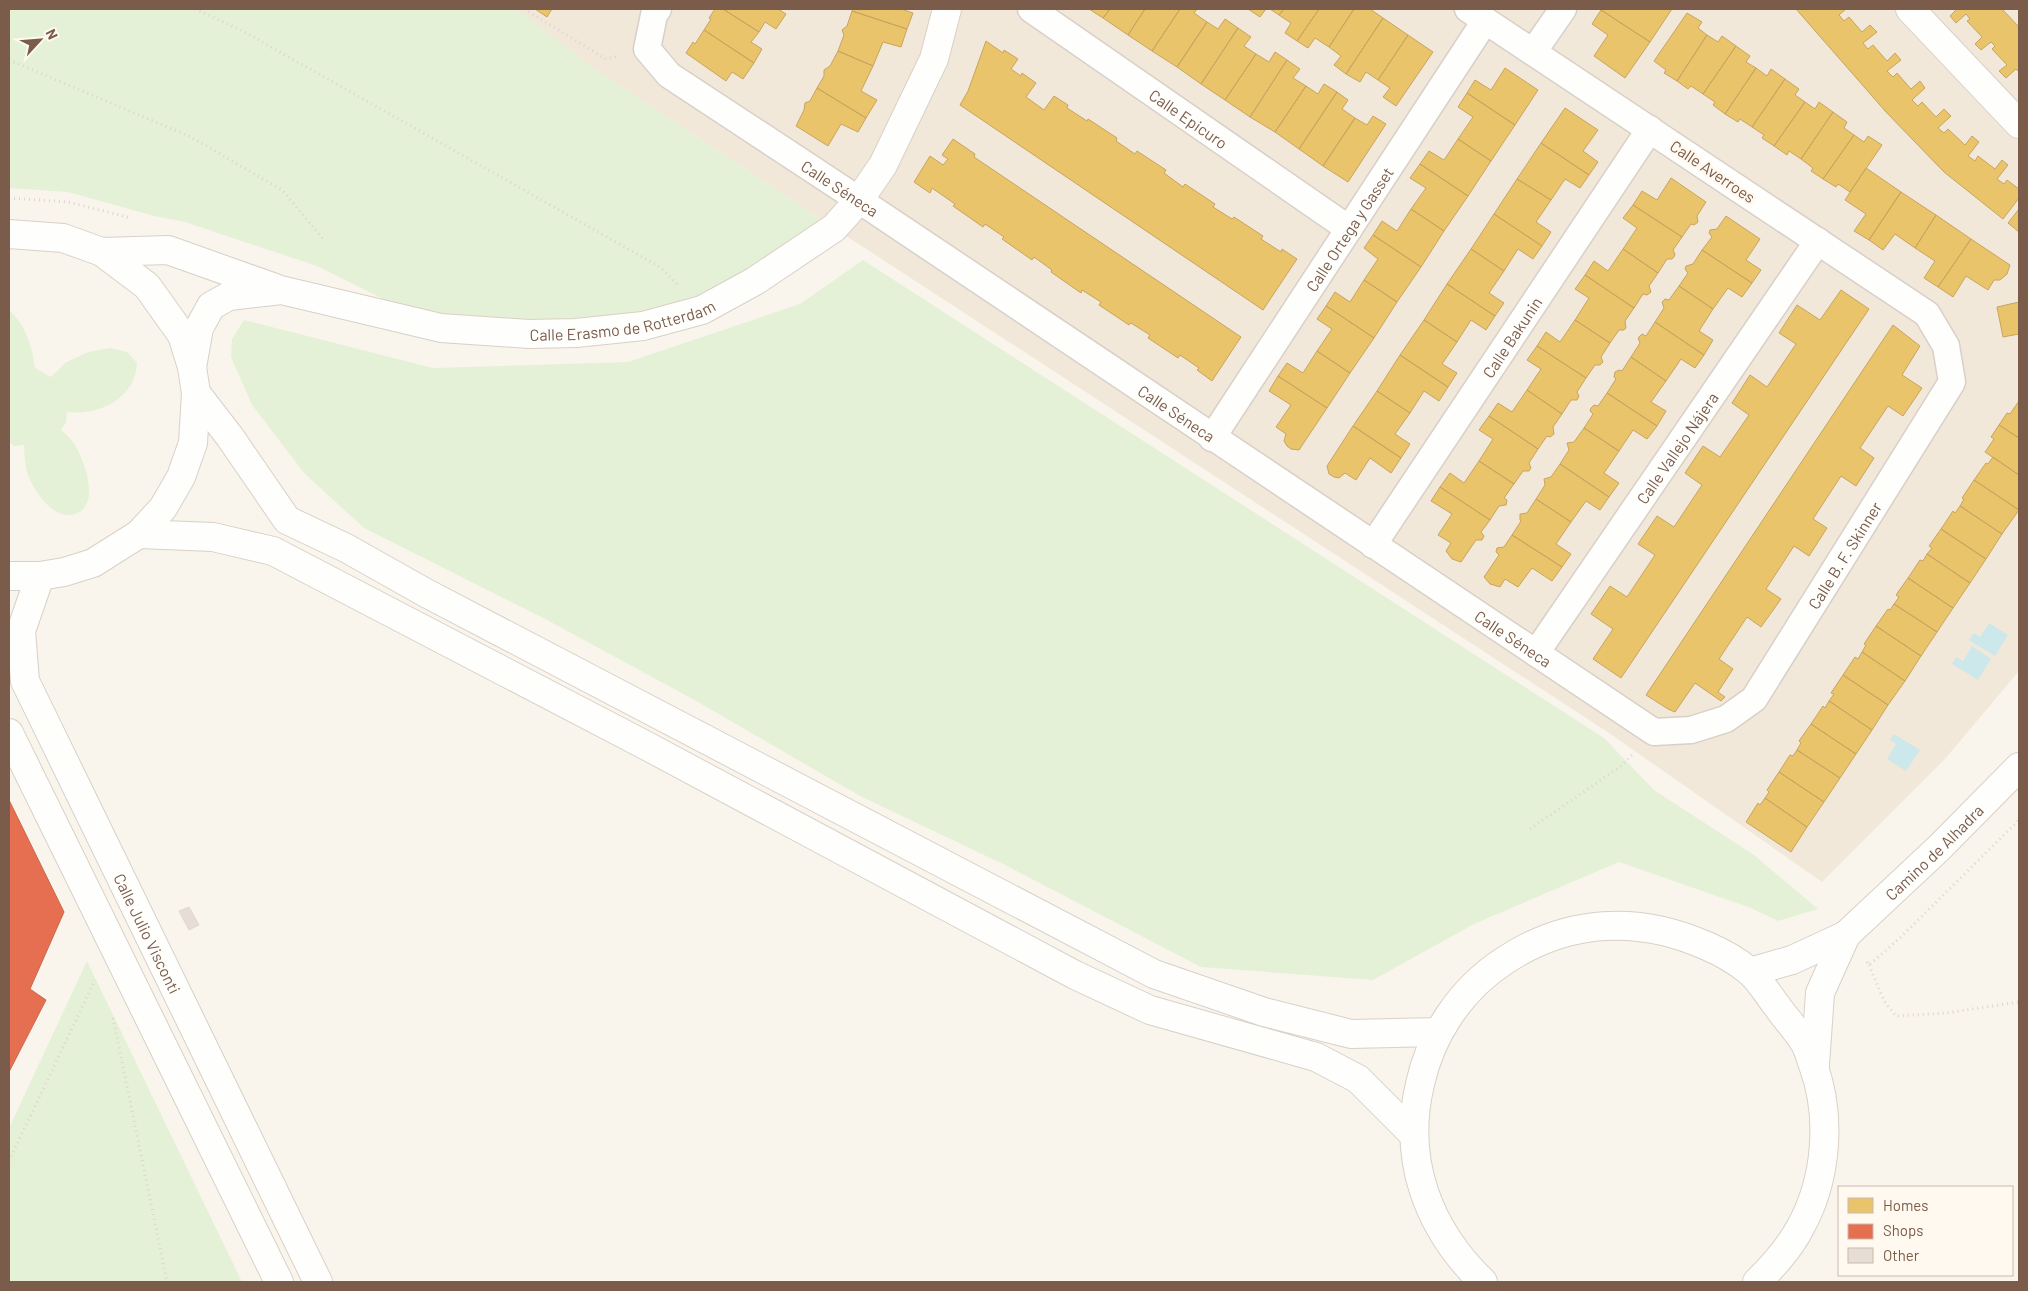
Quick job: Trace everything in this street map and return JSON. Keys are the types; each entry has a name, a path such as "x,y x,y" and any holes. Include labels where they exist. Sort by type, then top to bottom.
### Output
{"street":[{"path":"647,49 654,15 658,9"},
{"name":"Calle Erasmo de Rotterdam","path":"192,367 199,328 211,306 230,296 282,290 441,328 529,334 576,334 643,326 702,310 755,281 834,228 859,200 883,165 934,59 947,9"},
{"name":"Calle Epicuro","path":"1030,9 1349,229"},
{"path":"1533,52 1563,9"},
{"path":"1910,9 2019,124"},
{"name":"Calle Ortega y Gasset","path":"1212,438 1349,229 1477,15"},
{"name":"Calle Averroes","path":"1477,15 1927,314 1946,346"},
{"name":"Calle Séneca","path":"647,49 669,75 1654,732"},
{"name":"Calle Bakunin","path":"1373,545 1650,129"},
{"path":"9,234 63,238 102,252 147,286 182,335 192,367 196,393 193,443 181,477 163,508 139,534 93,563 64,572 40,576 9,576"},
{"name":"Calle Vallejo Nájera","path":"1536,653 1818,241"},
{"path":"102,252 168,250 282,290"},
{"name":"Calle B. F. Skinner","path":"1654,732 1691,730 1726,719 1754,699 1952,382 1946,346"},
{"path":"196,393 230,437 286,520 346,548 426,593 1154,974 1264,1012 1351,1034 1438,1032"},
{"path":"139,534 213,537 273,551 654,750 1075,975 1150,1010 1316,1057 1358,1079 1414,1135"},
{"name":"Calle Julio Visconti","path":"40,576 21,631 24,681 318,1282"},
{"path":"9,733 279,1282"},
{"name":"Camino de Alhadra","path":"1750,972 1792,960 1846,935 1939,848 2019,768"},
{"path":"1468,1276 1443,1236 1428,1204 1418,1170 1414,1135 1416,1100 1424,1065 1438,1032 1461,998 1490,970 1524,948 1562,932 1602,925 1643,926 1683,935 1720,952 1750,972 1805,1043 1814,1069 1824,1114 1823,1153 1815,1192 1800,1228 1778,1261 1757,1282"},
{"name":"Camino de Alhadra","path":"1814,1069 1820,993 1846,935"}],"path":[{"path":"195,9 241,30 660,267 702,310"},
{"path":"524,9 606,59 647,49"},
{"path":"9,60 191,137 282,190 324,240"},
{"path":"1530,829 1621,766 1654,732"},
{"path":"1870,965 1900,938 2019,820"},
{"path":"1846,935 1870,965 1884,1001 1896,1016 1946,1012 2019,1002"},
{"path":"9,1161 99,973"},
{"path":"112,1016 167,1282"}],"shaded area":[{"path":"504,9 2019,9 2019,671 1944,760 1822,882 1609,733 834,228"}],"green space":[{"path":"9,9 517,9 589,65 834,228 643,326 441,328 317,266 185,222 154,216 68,192 9,188"},
{"path":"863,260 1604,738 1654,790 1754,855 1818,909 1778,921 1751,908 1619,862 1474,924 1373,980 1201,967 1005,865 860,796 698,702 547,620 364,528 304,473 252,405 231,357 232,339 244,320 433,368 628,362 800,304"},
{"path":"9,310 24,329 32,351 35,368 51,377 65,363 88,352 110,348 127,352 137,363 135,375 130,386 114,402 91,411 67,412 66,422 61,430 72,441 81,456 89,487 89,497 86,505 81,511 72,515 54,510 39,495 33,486 26,468 24,445 14,446 9,442"},
{"path":"87,961 242,1282 9,1282 9,1128"}],"water":[{"path":"1989,623 2008,635 1995,656 1969,640 1974,633 1980,637"},
{"path":"1972,646 1991,659 1978,680 1952,664 1956,657 1963,661"},
{"path":"1894,734 1920,750 1906,771 1887,759 1896,744 1890,740"}],"building: Homes":[{"path":"535,9 552,9 547,17"},
{"path":"715,9 723,9 759,32 751,42 762,49 754,63 704,30"},
{"path":"723,9 778,9 786,14 776,29 765,22 759,32"},
{"path":"853,9 901,9 913,13 907,29 852,11"},
{"path":"1089,9 1110,9 1103,18"},
{"path":"1110,9 1145,9 1128,35 1103,18"},
{"path":"1145,9 1180,9 1152,51 1128,35"},
{"path":"1180,9 1197,9 1194,13 1207,22 1177,67 1152,51"},
{"path":"1248,9 1266,9 1260,17"},
{"path":"1270,9 1284,9 1279,15"},
{"path":"1284,9 1319,9 1297,41 1285,33 1291,23 1279,15"},
{"path":"1319,9 1354,9 1329,47 1315,38 1308,48 1297,41"},
{"path":"1354,9 1370,9 1383,18 1346,74 1334,65 1341,56 1329,47"},
{"path":"1602,9 1672,9 1650,42"},
{"path":"1796,9 1846,9 1839,15 1844,21 1849,17 1862,32 1870,25 1877,32 1863,43 1868,49 1873,45 1887,61 1895,53 1901,60 1887,71 1893,77 1897,73 1911,89 1920,81 1925,88 1912,100 1918,106 1922,102 1936,117 1944,109 1951,116 1938,128 1944,133 1948,129 1965,145 1972,136 1979,142 1968,156 1975,161 1978,156 1995,169 2002,160 2008,165 1997,179 2004,184 2007,180 2019,189 2019,198 2003,219 1944,172 1886,112"},
{"path":"1955,9 2002,9 2019,27 2019,72 2016,69 2006,78 1999,71 2007,65 1992,49 1995,46 1991,42 1981,50 1975,44 1982,37 1967,21 1970,19 1966,14 1956,23 1950,16"},
{"path":"1601,10 1650,42 1625,78 1594,56 1608,35 1592,24"},
{"path":"852,11 907,29 901,47 883,42 873,66 838,51 844,35 842,30 847,26"},
{"path":"1687,13 1702,22 1698,28 1707,35 1677,81 1664,73 1666,70 1654,61"},
{"path":"1383,18 1408,35 1378,80 1366,72 1360,82 1346,74"},
{"path":"1225,19 1238,28 1201,84 1177,67 1207,22 1218,29"},
{"path":"1238,28 1251,37 1244,46 1256,54 1225,100 1201,84"},
{"path":"704,30 754,63 743,79 732,72 726,81 686,53 693,42 695,44"},
{"path":"1408,35 1433,52 1396,106 1383,97 1390,88 1378,80"},
{"path":"1707,35 1718,42 1722,36 1736,46 1703,94 1691,86 1688,89 1677,81"},
{"path":"986,41 1003,53 1004,50 1018,59 1011,69 1021,76 1022,73 1036,83 1026,97 1044,110 1054,96 1068,105 1067,108 1117,138 1116,141 1135,154 1137,151 1166,170 1164,173 1183,187 1185,184 1215,204 1213,207 1232,219 1234,217 1263,236 1261,239 1281,252 1282,249 1297,259 1263,310 960,105 968,91"},
{"path":"1736,46 1750,56 1746,62 1756,68 1725,114 1713,105 1715,102 1703,94"},
{"path":"838,51 873,66 861,91 877,100 866,118 817,88 824,76 824,70 830,66"},
{"path":"1275,52 1287,60 1250,117 1225,100 1256,54 1269,62"},
{"path":"1287,60 1300,69 1293,78 1306,86 1275,132 1250,117"},
{"path":"1505,68 1538,90 1515,125 1467,93 1475,80 1491,90"},
{"path":"1756,68 1767,76 1771,69 1785,79 1752,127 1740,119 1738,122 1725,114"},
{"path":"1785,79 1799,89 1795,95 1805,102 1774,146 1762,138 1764,135 1752,127"},
{"path":"1324,84 1337,92 1299,149 1275,132 1306,86 1318,94"},
{"path":"817,88 866,118 858,132 841,124 828,146 796,126 804,110 805,103 810,101"},
{"path":"1337,92 1348,100 1342,109 1355,118 1323,166 1299,149"},
{"path":"1467,93 1515,125 1491,161 1458,139 1473,117 1458,107"},
{"path":"1805,102 1815,109 1819,102 1833,112 1801,159 1789,151 1787,155 1774,146"},
{"path":"1565,108 1598,130 1583,151 1598,162 1589,175 1541,143"},
{"path":"1833,112 1847,122 1844,128 1854,135 1823,179 1811,171 1813,168 1801,159"},
{"path":"1373,116 1386,124 1348,182 1323,166 1355,118 1367,125"},
{"path":"1854,135 1864,142 1868,136 1882,145 1850,192 1838,184 1836,187 1823,179"},
{"path":"953,139 975,154 974,157 1241,337 1212,381 1197,370 1199,368 1180,355 1178,358 1148,338 1150,335 1131,323 1129,325 1099,305 1101,302 1082,290 1081,293 1051,272 1052,270 1034,257 1032,260 1002,239 1004,237 985,224 983,227 953,206 955,204 932,188 930,193 914,182 930,156 943,165 948,159 942,155"},
{"path":"1458,139 1491,161 1468,196 1420,164 1429,151 1444,160"},
{"path":"1541,143 1589,175 1580,188 1565,179 1551,200 1517,179"},
{"path":"1420,164 1468,196 1444,231 1411,209 1426,188 1410,178"},
{"path":"1866,168 1901,192 1869,240 1854,231 1866,214 1845,200"},
{"path":"1671,178 1706,202 1697,216 1698,222 1694,225 1691,224 1682,237 1633,205 1642,191 1657,200"},
{"path":"1517,179 1551,200 1536,222 1551,232 1542,246 1494,214"},
{"path":"1901,192 1936,215 1915,248 1895,234 1883,250 1869,240"},
{"path":"1633,205 1682,237 1673,250 1674,257 1667,259 1658,273 1623,249 1637,228 1623,218"},
{"path":"1411,209 1444,231 1421,267 1373,235 1382,221 1397,231"},
{"path":"2019,209 2019,232 2008,223"},
{"path":"1494,214 1542,246 1533,259 1518,249 1504,271 1471,249"},
{"path":"1936,215 1971,239 1938,287 1924,278 1935,261 1915,248"},
{"path":"1726,216 1760,239 1746,260 1761,270 1752,283 1702,250 1712,237 1709,233 1710,230 1717,229"},
{"path":"1373,235 1421,267 1397,302 1364,280 1378,259 1364,248"},
{"path":"1971,239 2010,265 2007,274 2000,280 1994,280 1988,290 1966,276 1953,297 1938,287"},
{"path":"1471,249 1504,271 1489,293 1504,303 1495,316 1447,284"},
{"path":"1623,249 1658,273 1649,286 1651,292 1647,295 1643,294 1634,308 1585,275 1594,261 1608,271"},
{"path":"1702,250 1752,283 1742,297 1728,288 1713,309 1679,286 1688,273 1685,269 1686,266 1693,264"},
{"path":"1585,275 1634,308 1625,321 1626,328 1619,330 1610,343 1575,320 1589,298 1575,289"},
{"path":"1364,280 1397,302 1374,338 1326,306 1335,292 1350,302"},
{"path":"1447,284 1495,316 1486,330 1471,320 1457,342 1424,320"},
{"path":"1679,286 1713,309 1699,331 1713,340 1704,355 1655,322 1664,308 1662,302 1665,299 1669,300"},
{"path":"1841,290 1869,309 1621,678 1593,659 1613,629 1591,614 1610,586 1627,597 1655,555 1638,544 1657,516 1674,527 1702,485 1685,473 1703,446 1720,457 1749,415 1732,403 1750,375 1767,387 1796,344 1779,333 1797,305 1820,320"},
{"path":"2019,302 2019,334 2003,337 1997,307"},
{"path":"1326,306 1374,338 1350,373 1317,351 1332,329 1317,319"},
{"path":"1424,320 1457,342 1442,364 1457,373 1448,387 1400,355"},
{"path":"1575,320 1610,343 1601,357 1603,362 1600,365 1595,365 1586,378 1537,346 1546,332 1560,342"},
{"path":"1655,322 1704,355 1695,368 1681,359 1666,381 1631,357 1640,343 1638,338 1642,334 1646,336"},
{"path":"1893,325 1920,346 1902,375 1922,388 1903,416 1888,406 1860,448 1874,458 1856,486 1841,476 1813,519 1827,528 1809,556 1794,546 1766,589 1781,599 1761,627 1747,617 1719,659 1733,669 1718,692 1725,697 1721,701 1695,683 1675,712 1668,709 1646,695"},
{"path":"1537,346 1586,378 1577,392 1579,396 1577,400 1571,400 1562,414 1527,390 1541,369 1527,360"},
{"path":"1317,351 1350,373 1327,408 1278,376 1287,363 1303,373"},
{"path":"1400,355 1448,387 1439,401 1424,391 1410,413 1377,391"},
{"path":"1631,357 1666,381 1651,402 1666,411 1657,426 1607,393 1616,379 1614,377 1615,372 1622,371"},
{"path":"1278,376 1327,408 1299,450 1291,449 1287,446 1284,441 1286,434 1276,427 1291,405 1269,391"},
{"path":"1527,390 1562,414 1553,427 1554,434 1550,437 1547,436 1538,449 1489,416 1498,403 1512,412"},
{"path":"1377,391 1410,413 1395,434 1410,444 1401,458 1353,426"},
{"path":"1607,393 1657,426 1647,439 1633,430 1619,451 1584,428 1593,414 1590,411 1591,408 1594,405 1598,406"},
{"path":"2019,401 2019,438 1999,425 2007,413 2010,414"},
{"path":"1489,416 1538,449 1529,463 1531,468 1529,471 1523,471 1514,484 1479,461 1493,439 1479,430"},
{"path":"1999,425 2019,438 2019,475 1985,452 1994,439 1991,437"},
{"path":"1353,426 1401,458 1391,473 1370,458 1356,480 1345,473 1339,478 1329,474 1327,466"},
{"path":"1584,428 1619,451 1604,473 1619,483 1609,497 1560,464 1569,450 1567,443 1574,442"},
{"path":"1993,457 2019,475 2019,510 1974,480 1986,463 1988,464"},
{"path":"1479,461 1514,484 1504,498 1507,500 1506,505 1499,506 1490,520 1440,487 1450,473 1464,483"},
{"path":"1560,464 1609,497 1600,510 1586,501 1571,522 1536,499 1545,485 1544,479 1551,477"},
{"path":"1974,480 2019,510 2002,534 1960,506 1964,499 1962,498"},
{"path":"1440,487 1490,520 1481,532 1484,536 1482,540 1476,540 1461,562 1452,559 1446,551 1451,543 1438,535 1452,514 1431,501"},
{"path":"1536,499 1571,522 1556,544 1571,554 1562,567 1512,535 1521,521 1520,514 1527,513"},
{"path":"1960,506 2002,534 1986,559 1941,529 1953,511 1955,513"},
{"path":"1941,529 1986,559 1970,583 1927,554 1932,548 1929,546"},
{"path":"1512,535 1562,567 1552,581 1532,568 1518,587 1505,579 1500,587 1490,584 1484,577 1499,555 1496,552 1497,548 1504,547"},
{"path":"1927,554 1970,583 1953,608 1908,578 1920,560 1923,561"},
{"path":"1908,578 1953,608 1937,632 1894,604 1899,597 1896,595"},
{"path":"1894,604 1937,632 1921,656 1876,626"},
{"path":"1876,626 1921,656 1905,681 1862,652 1866,645 1864,644"},
{"path":"1862,652 1905,681 1888,705 1843,675 1855,657 1858,659"},
{"path":"1843,675 1888,705 1872,730 1829,701 1834,694 1831,693"},
{"path":"1829,701 1872,730 1856,754 1811,724 1823,706 1825,708"},
{"path":"1811,724 1856,754 1840,778 1797,750 1801,743 1799,741"},
{"path":"1797,750 1840,778 1824,802 1779,772 1790,755 1793,756"},
{"path":"1779,772 1824,802 1807,827 1765,798 1769,792 1767,790"},
{"path":"1765,798 1807,827 1791,852 1746,822 1758,803 1760,805"}],"building: Shops":[{"path":"9,800 64,912 30,989 46,1000 9,1072"}],"building: Other":[{"path":"189,907 199,925 189,930 179,911"}]}
